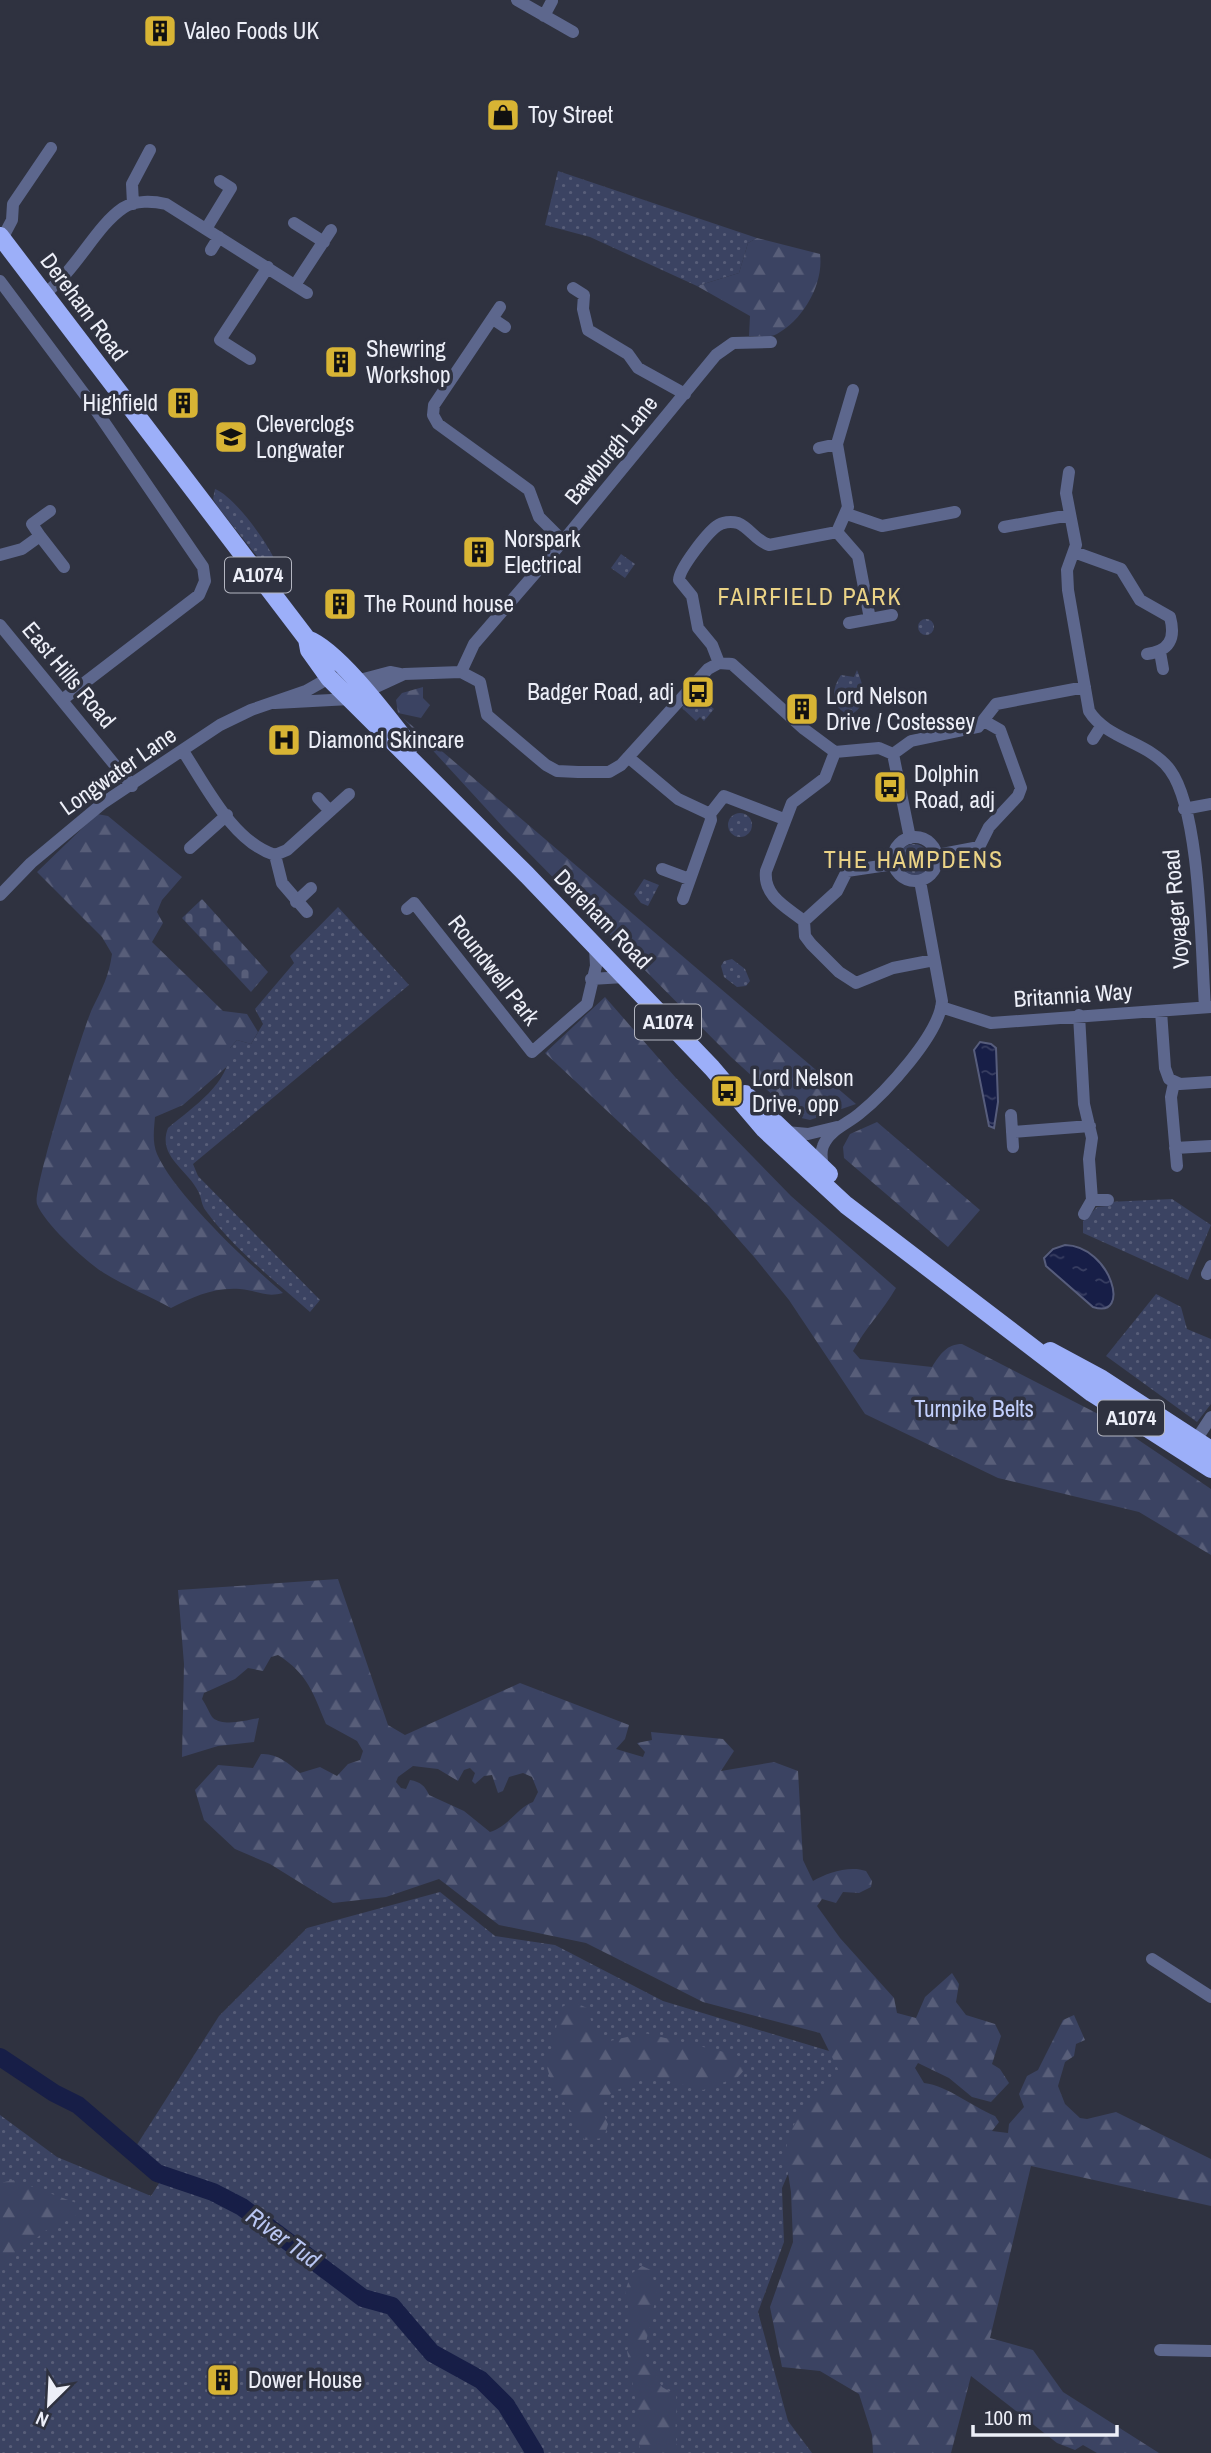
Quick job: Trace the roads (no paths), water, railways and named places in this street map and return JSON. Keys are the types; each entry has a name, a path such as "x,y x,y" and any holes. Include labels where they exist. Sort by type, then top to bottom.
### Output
{"highway":[{"name":"Dereham Road","path":"1,238 152,440 210,510 307,639 315,661 329,678 357,691"},
{"name":"Dereham Road","path":"307,639 318,643 456,805 712,1068 778,1143 846,1205 1011,1332 1102,1378 1204,1448 1211,1469"},
{"name":"Dereham Road","path":"712,1068 786,1132 888,1235"}],"street":[{"path":"517,0 573,32"},
{"path":"544,16 552,1"},
{"path":"1,238 12,220 11,209 51,148"},
{"path":"133,204 132,184 138,160 150,150"},
{"path":"206,229 231,188"},
{"path":"0,201 11,209"},
{"path":"44,294 75,267 112,218 125,207 153,201 166,204 307,293"},
{"path":"294,223 324,242"},
{"path":"295,285 331,230"},
{"path":"211,250 219,237"},
{"path":"250,359 215,337 268,267"},
{"path":"0,281 197,555 205,581 199,595 62,700"},
{"path":"573,288 584,295 583,309 588,330 628,354 638,368 685,394"},
{"path":"500,307 434,405 433,415 438,424 529,490 539,517 563,541"},
{"path":"493,319 505,327"},
{"name":"Bawburgh Lane","path":"461,671 474,644 563,541 716,355 733,343 771,342"},
{"path":"837,532 847,513 837,444 853,390"},
{"path":"819,448 837,444"},
{"path":"1069,472 1066,493 1074,552 1067,570 1068,590 1089,711 1102,726 1093,739"},
{"path":"50,512 32,524 64,567"},
{"path":"847,513 882,526 956,512"},
{"path":"1004,527 1070,514"},
{"path":"719,663 712,645 698,628 692,596 674,574 716,526 725,522 736,522 761,542 769,545 837,532"},
{"path":"837,532 858,556 870,618"},
{"path":"0,555 22,549 40,536"},
{"path":"1074,552 1122,569 1140,600 1175,613 1172,639 1160,652 1147,654"},
{"path":"849,624 892,615"},
{"name":"East Hills Road","path":"2,631 132,786"},
{"path":"1160,652 1163,670"},
{"path":"357,691 390,672 404,674 461,671 480,682 484,706 495,724 546,765 557,771 609,772 628,757 682,694 712,664 732,664 804,729 835,752 879,748 893,754"},
{"name":"Longwater Lane","path":"0,895 55,842 103,803 220,725 251,710 312,688 329,678"},
{"path":"893,754 911,741 971,729 984,721 996,704 1085,687"},
{"name":"Longwater Lane","path":"275,703 357,691"},
{"path":"937,855 979,847 989,827 1018,796 1021,788 1000,730 984,721"},
{"name":"Voyager Road","path":"1102,726 1159,758 1175,778 1196,868 1208,1007"},
{"path":"183,751 227,815 251,842 275,855 282,883 307,912"},
{"path":"835,752 825,778 796,797 784,819 765,880 773,897 804,921 805,936 811,944 850,981 864,982 893,968 934,960"},
{"path":"893,754 910,838"},
{"path":"628,757 678,799 710,814"},
{"path":"275,855 287,850 349,794"},
{"path":"683,899 711,820 710,814 724,796 784,819"},
{"path":"318,798 329,810"},
{"path":"1184,809 1211,804"},
{"path":"190,848 227,815"},
{"path":"910,838 922,838 932,845 937,855 936,866 930,876 920,881 908,880 899,874 894,864 894,853 900,843 910,838"},
{"path":"804,921 837,891 847,871 894,864"},
{"path":"662,870 689,879"},
{"path":"823,1168 823,1146 841,1126 859,1115 906,1063 930,1033 942,1007 920,881"},
{"path":"296,902 311,888"},
{"name":"Roundwell Park","path":"415,903 532,1052 584,1009 596,966 595,948"},
{"path":"591,979 624,977"},
{"name":"Britannia Way","path":"942,1007 992,1023 1208,1007"},
{"path":"1161,1010 1165,1068 1174,1083 1171,1097 1177,1166"},
{"path":"1079,1015 1084,1104 1090,1126 1092,1200 1084,1214"},
{"path":"1174,1083 1211,1082"},
{"path":"1011,1115 1013,1147"},
{"path":"786,1132 808,1134 841,1126"},
{"path":"1012,1132 1090,1126"},
{"path":"1175,1147 1211,1146"},
{"path":"1092,1200 1108,1199"},
{"path":"1204,1448 1211,1418"},
{"path":"1152,1959 1211,1997"},
{"path":"1160,2350 1211,2351"}],"water":[{"path":"980,1042 996,1048 998,1102 994,1128 989,1126 974,1050"},
{"path":"1065,1245 1081,1248 1104,1268 1111,1281 1112,1303 1105,1308 1093,1307 1046,1266 1044,1258 1053,1249"}],"waterway":[{"name":"River Tud","path":"0,2057 54,2093 78,2105 157,2173 213,2192 242,2207 363,2298 392,2306 432,2353 481,2380 506,2405 535,2453"}],"place":[{"name":"Valeo Foods UK","path":"160,31"},
{"name":"Toy Street","path":"503,115"},
{"name":"Shewring Workshop","path":"341,362"},
{"name":"Highfield","path":"183,403"},
{"name":"Cleverclogs Longwater","path":"231,437"},
{"name":"Norspark Electrical","path":"479,552"},
{"name":"The Round house","path":"340,604"},
{"name":"Badger Road, adj","path":"698,692"},
{"name":"Lord Nelson Drive / Costessey","path":"802,709"},
{"name":"Diamond Skincare","path":"284,740"},
{"name":"Dolphin Road, adj","path":"890,787"},
{"name":"Lord Nelson Drive, opp","path":"727,1091"},
{"name":"Dower House","path":"223,2380"}],"district":[{"name":"FAIRFIELD PARK","path":"810,597"},
{"name":"THE HAMPDENS","path":"914,860"}],"park label":[{"name":"Turnpike Belts","path":"974,1409"}]}
